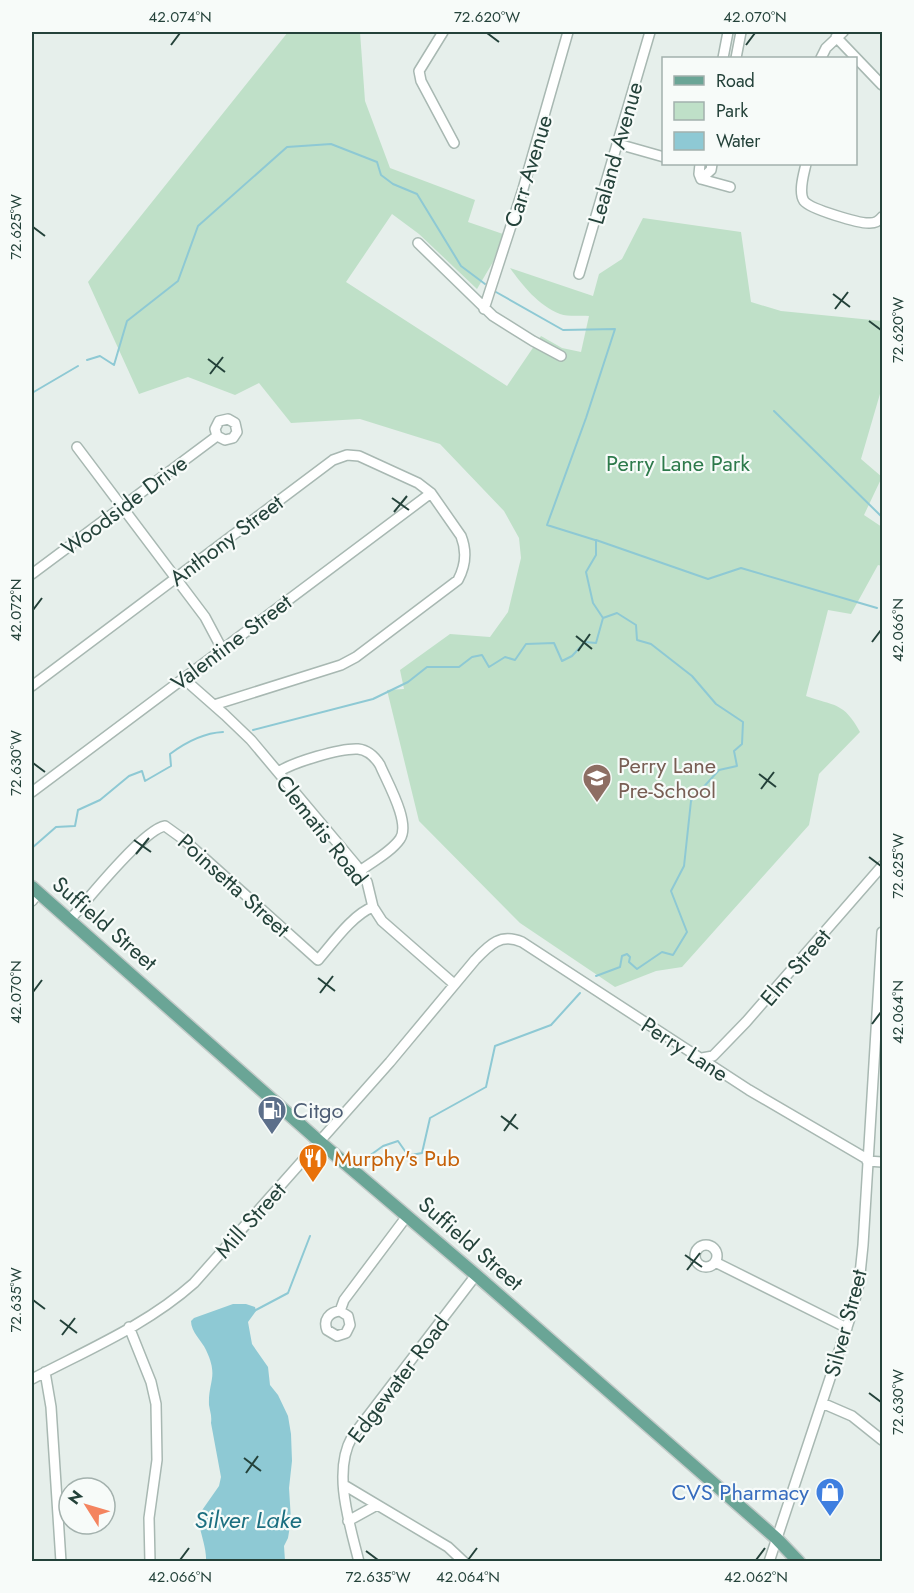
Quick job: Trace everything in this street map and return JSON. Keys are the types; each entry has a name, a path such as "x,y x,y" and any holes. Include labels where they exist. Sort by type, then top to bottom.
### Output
{"main road":[{"name":"Suffield Street","path":"34,894 70,920 320,1142 476,1275 776,1538 799,1562"}],"street":[{"path":"443,32 419,71 426,91 454,144"},
{"name":"Carr Avenue","path":"484,309 524,189 568,32"},
{"name":"Lealand Avenue","path":"579,274 650,32"},
{"path":"723,57 729,32"},
{"path":"736,57 741,32"},
{"path":"822,57 826,48 839,34 882,85"},
{"path":"618,144 662,157"},
{"path":"697,165 701,179"},
{"path":"701,179 711,170 712,165"},
{"path":"806,165 802,192 807,204 818,210 864,223 876,222 882,217"},
{"path":"701,179 730,187"},
{"path":"418,243 484,309 522,335 561,356"},
{"name":"Woodside Drive","path":"32,574 217,436"},
{"path":"77,447 210,625 222,649"},
{"name":"Anthony Street","path":"32,686 333,460 353,455 365,458 418,483 431,493"},
{"path":"214,705 341,665 356,657 451,586 462,572 465,562 464,544 461,536 431,493"},
{"name":"Valentine Street","path":"32,792 431,493"},
{"name":"Clematis Road","path":"183,678 251,740 360,871 367,882 373,907 382,921 454,984"},
{"path":"278,772 302,760 354,749 366,751 376,758 402,819 404,830 397,842 360,871"},
{"name":"Poinsetta Street","path":"70,920 150,834 157,828 165,826 318,960 359,914 373,907"},
{"name":"Elm Street","path":"702,1058 713,1056 746,1022 882,866"},
{"name":"Silver Street","path":"769,1562 847,1328 859,1284 882,932"},
{"name":"Perry Lane","path":"505,938 522,942 748,1090 867,1160"},
{"name":"Mill Street","path":"32,1379 165,1307 194,1282 320,1142 454,984 490,945 505,938"},
{"path":"867,1160 882,1162"},
{"path":"340,1311 344,1300 407,1216"},
{"path":"715,1262 847,1328"},
{"name":"Edgewater Road","path":"359,1562 348,1521 344,1485 344,1457 352,1437 476,1275"},
{"path":"129,1327 151,1382 156,1404 157,1460 149,1518 150,1562"},
{"path":"45,1372 51,1407 61,1562"},
{"path":"822,1403 852,1416 882,1440"},
{"path":"344,1485 448,1547 464,1562"},
{"path":"348,1521 377,1505"}],"green space":[{"name":"Perry Lane Park","path":"288,32 360,32 365,101 390,168 475,200 468,222 503,234 493,262 477,289 419,234 392,214 346,282 507,386 541,336 562,348 581,352 589,316 563,315 545,306 520,282 510,268 593,296 599,274 622,259 643,218 741,232 751,302 781,311 882,321 882,387 861,459 882,477 864,515 882,527 882,566 878,565 851,614 828,610 806,696 838,706 849,715 860,732 819,774 809,825 682,967 656,971 615,987 520,923 419,821 387,690 404,689 400,670 450,634 490,637 508,612 521,558 519,538 504,511 440,444 360,419 291,423 259,383 235,395 188,377 139,394 88,282"}],"water":[{"name":"Silver Lake","path":"233,1304 255,1307 256,1311 248,1322 252,1344 268,1367 270,1385 278,1395 288,1416 292,1461 289,1488 291,1520 284,1546 285,1561 206,1562 198,1516 219,1486 221,1477 209,1405 212,1367 191,1321"}],"waterway":[{"path":"87,360 100,356 114,365 127,321 178,281 198,226 287,147 331,144 377,162 381,175 393,184 417,194 461,266 485,284"},
{"path":"496,292 563,330 615,329 547,525 595,540"},
{"path":"32,393 78,366"},
{"path":"774,411 882,517"},
{"path":"253,730 373,699 408,682 427,667 459,667 472,657 482,655 489,667 505,657 515,660 526,644 554,643 562,661 572,656 585,642 596,643 603,618 593,603 586,572 596,555 596,540 708,579 741,568 877,608"},
{"path":"596,976 620,967 622,956 627,954 630,957 629,962 637,969 662,952 673,955 687,932 671,891 684,866 691,801 719,770 737,766 734,751 742,744 743,722 716,704 692,676 651,644 637,640 636,625 617,613 603,618"},
{"path":"32,848 56,827 75,826 78,810 100,800 129,776 142,771 145,781 171,766 170,754 182,746 202,736 223,732"},
{"path":"365,1159 383,1146 398,1141 411,1155 422,1153 430,1118 486,1087 495,1046 551,1025 580,993"},
{"path":"254,1311 288,1293 310,1236"}],"place":[{"name":"Perry Lane Pre-School","path":"597,804"},
{"name":"Citgo","path":"272,1136"},
{"name":"Murphy's Pub","path":"313,1184"},
{"name":"CVS Pharmacy","path":"830,1518"}]}
